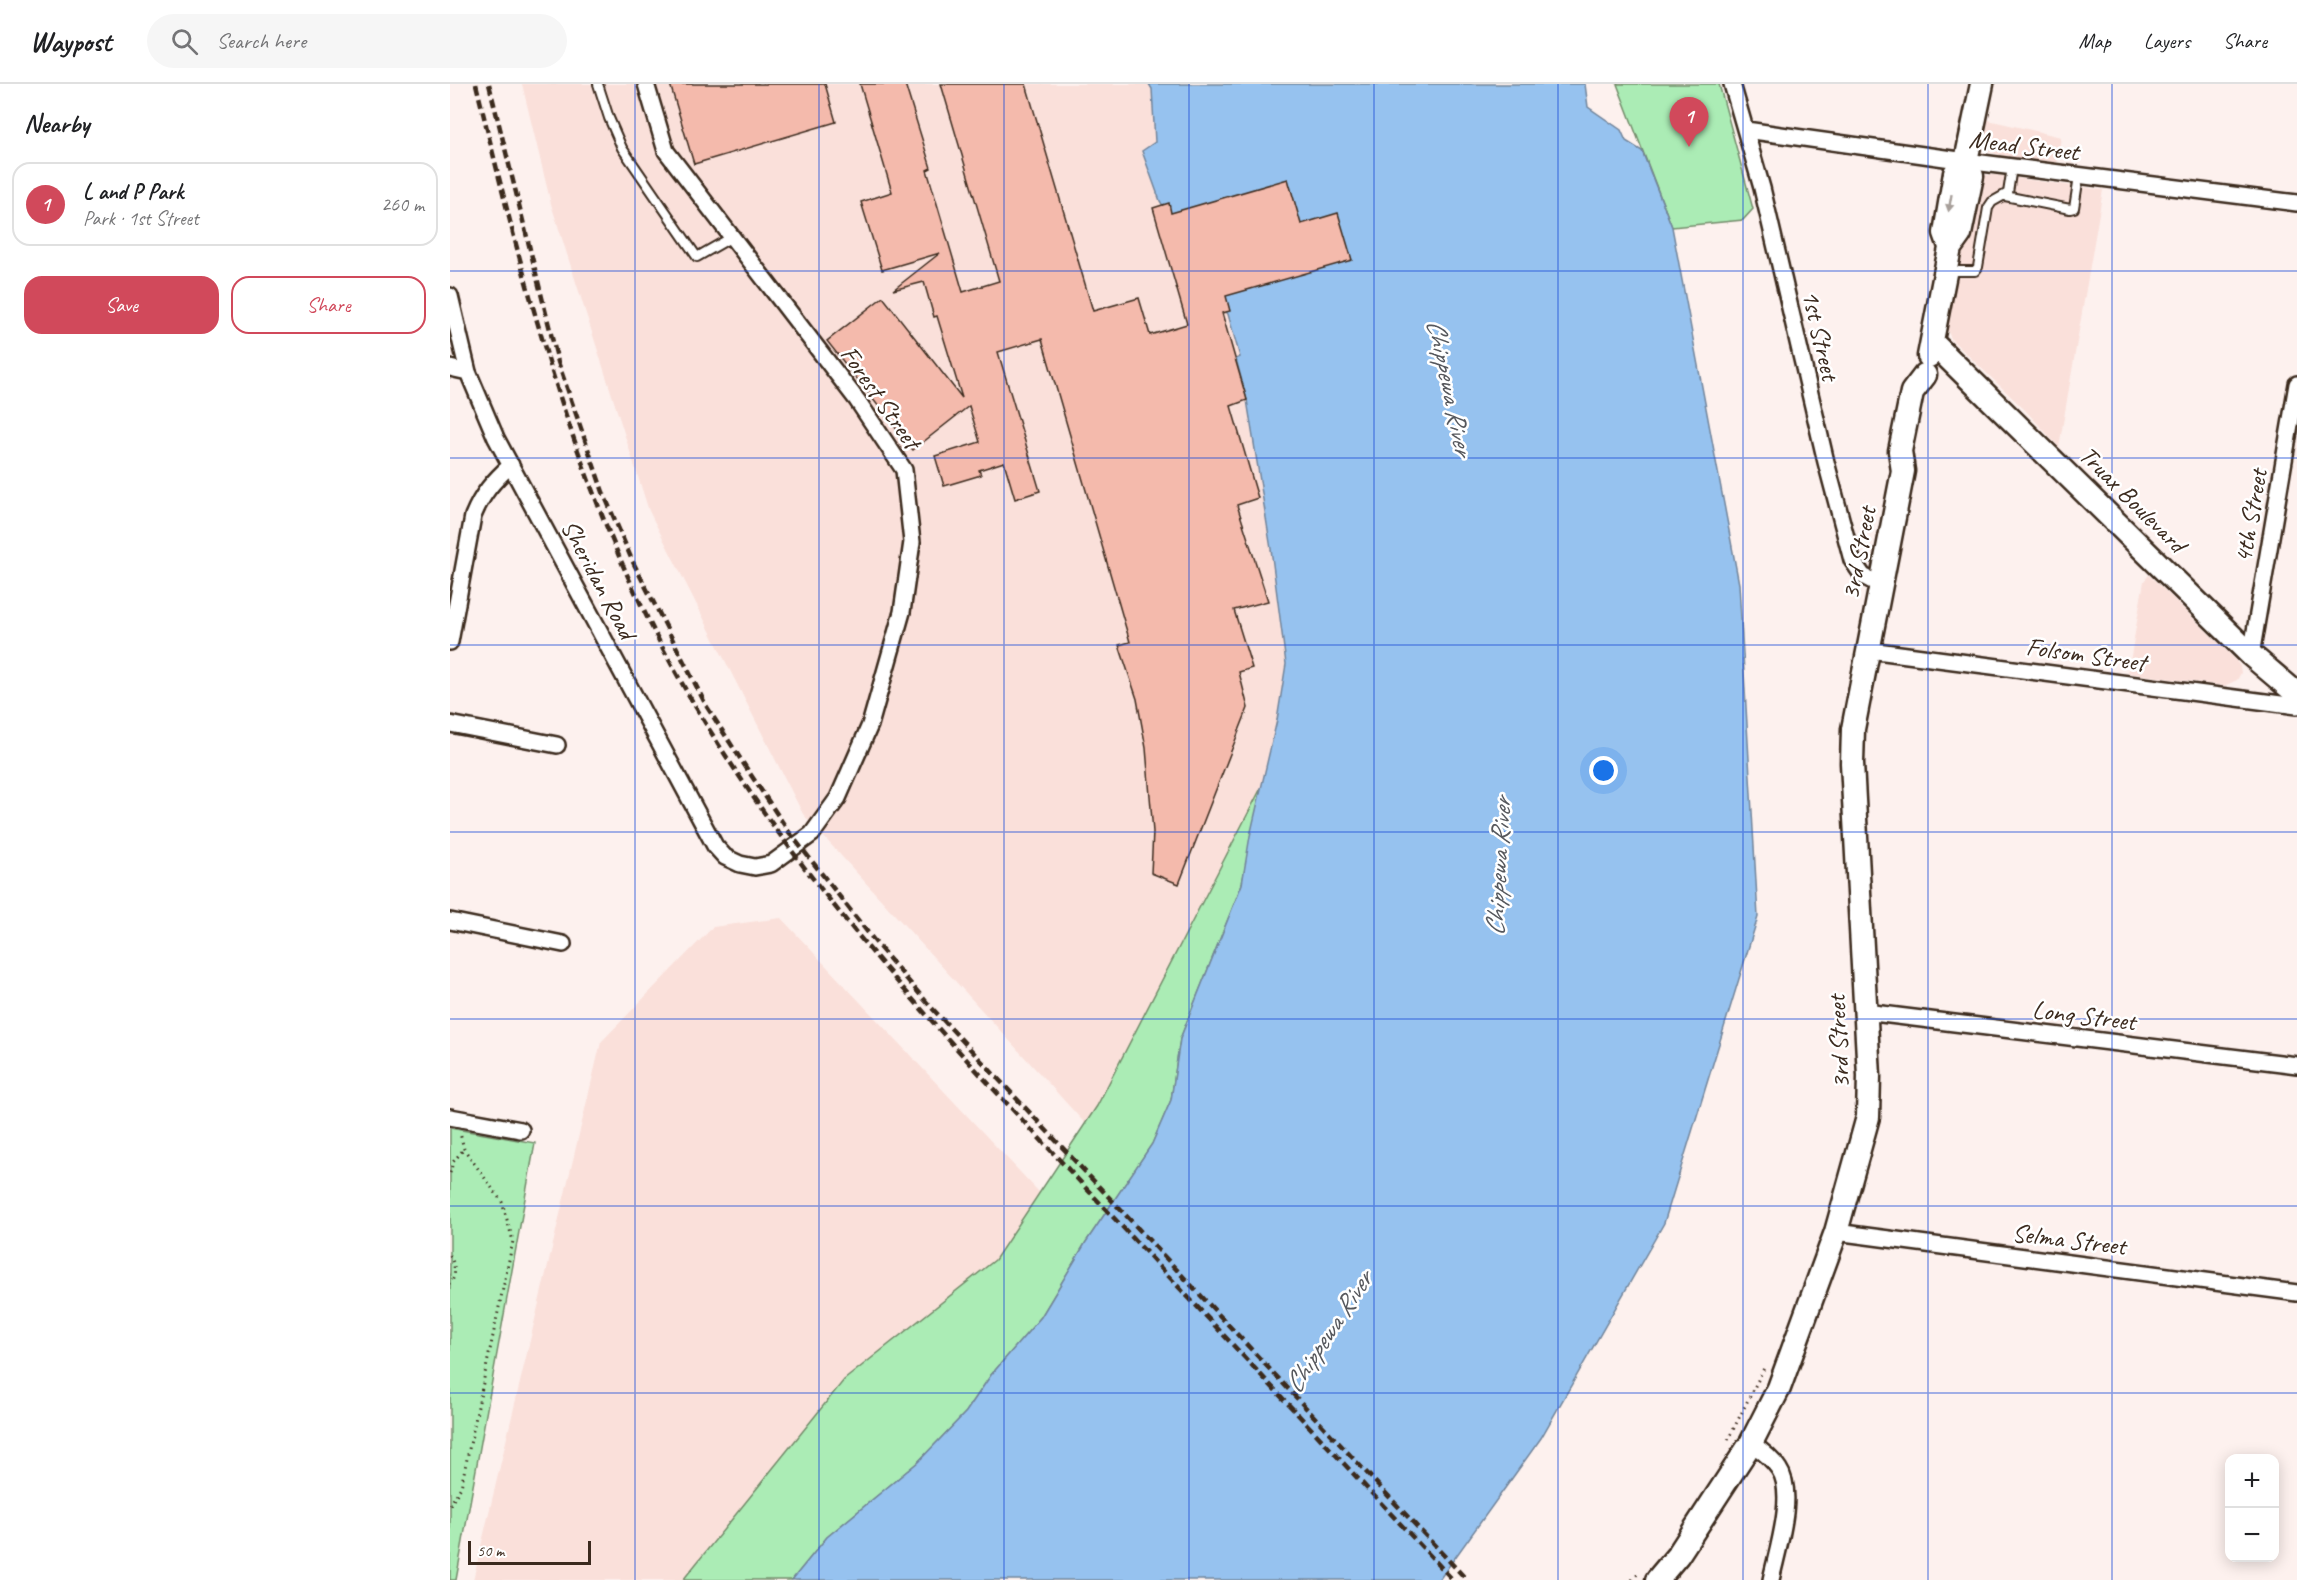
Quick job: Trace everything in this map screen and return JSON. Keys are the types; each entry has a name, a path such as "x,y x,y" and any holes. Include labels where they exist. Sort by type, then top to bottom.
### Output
{"street":[{"name":"Forest Street","path":"646,84 666,151 857,400 904,470 912,542 902,612 870,725 838,798 812,834 771,864 756,867 740,864"},
{"name":"1st Street","path":"1732,84 1762,188 1826,462 1852,560 1863,576 1880,585"},
{"name":"3rd Street","path":"1652,1572 1678,1555 1752,1443 1782,1378 1836,1232 1868,1117 1870,1099 1852,763 1853,729 1903,471 1900,451 1912,392 1925,375 1950,248 1960,234 1972,176 1966,161 1982,84"},
{"name":"Mead Street","path":"1746,130 2079,176 2297,203"},
{"name":"Sheridan Road","path":"450,296 468,372 495,438 715,846 725,857 740,864"},
{"name":"Truax Boulevard","path":"1932,342 2251,655 2297,694"},
{"path":"450,369 468,372"},
{"name":"4th Street","path":"2251,655 2297,384"},
{"path":"450,642 473,516 481,497 490,484 511,465"},
{"name":"Folsom Street","path":"1869,650 2297,706"},
{"path":"450,724 557,745"},
{"path":"450,921 563,944"},
{"name":"Long Street","path":"1865,1012 2297,1065"},
{"path":"453,1118 521,1130"},
{"name":"Selma Street","path":"1836,1232 2297,1293"},
{"path":"1752,1443 1780,1469 1785,1483 1786,1506 1771,1580"}],"lane":[{"path":"598,84 622,148 697,257 732,237"},
{"path":"1946,271 1975,271 1978,267 1988,208 1992,202 2008,193 2012,166"},
{"path":"2005,196 2074,208 2079,176"}],"path":[{"path":"450,1505 461,1487 513,1241 502,1202 464,1149 453,1118"},
{"path":"450,1173 453,1162 464,1149"},
{"path":"450,1255 455,1265 454,1278 450,1284"},
{"path":"1724,1446 1768,1359"},
{"path":"1632,1580 1652,1572"}],"shaded area":[{"path":"522,84 1149,84 1152,89 1155,142 1142,152 1160,201 1213,287 1221,306 1228,314 1240,357 1236,360 1247,400 1271,549 1286,664 1277,720 1250,836 1242,884 1180,1039 1171,1100 1131,1174 803,814 649,511 551,204"},
{"path":"1988,120 2061,137 2057,163 2003,156 1988,151 1985,141"},
{"path":"1986,175 2103,190 2059,447 2025,410 1952,340 1947,330 1947,317 1975,186"},
{"path":"2149,575 2233,657 2240,666 2241,673 2237,680 2224,686 2128,673 2144,581"},
{"path":"781,918 1086,1242 827,1537 792,1580 473,1580 601,1042 713,927"}],"green space":[{"path":"1617,84 1719,84 1753,209 1743,220 1672,227"},
{"path":"1261,788 1242,884 1180,1039 1171,1100 1152,1144 1086,1242 1041,1317 991,1375 966,1412 918,1462 827,1537 792,1580 683,1580 844,1380 995,1260 1097,1106"},
{"path":"450,1128 535,1143 456,1580 450,1580"}],"water":[{"name":"Chippewa River","path":"1149,84 1585,84 1588,107 1621,130 1626,141 1642,151 1672,227 1739,584 1758,917 1664,1223 1541,1438 1439,1580 792,1580 827,1537 918,1462 966,1412 991,1375 1041,1317 1086,1242 1152,1144 1171,1100 1180,1039 1242,884 1250,836 1277,720 1286,664 1271,549 1247,400 1236,359 1240,357 1228,314 1221,306 1213,287 1160,201 1142,151 1155,142 1152,89"}],"building":[{"path":"670,84 825,84 836,122 694,164"},
{"path":"860,84 905,84 931,168 927,170 963,292 999,281 941,84 1026,84 1093,311 1139,298 1150,335 1187,324 1153,208 1169,203 1171,213 1288,179 1301,224 1338,213 1352,260 1226,296 1230,311 1222,313 1247,400 1231,406 1258,498 1237,505 1268,601 1234,610 1252,668 1239,672 1248,708 1179,884 1151,873 1153,832 1146,748 1137,699 1119,645 1130,642 1042,339 998,352 1040,491 1015,499 1004,462 979,470 981,475 944,486 935,456 980,442 969,406 913,450 827,341 883,297 962,398 924,282 893,290 940,253 882,270 861,202 892,192"}],"railway":[{"path":"476,84 511,226 550,367 598,505 626,573 658,639 701,716 748,790 852,928 965,1058 1453,1580"},
{"path":"489,84 558,362 603,492 632,560 707,707 747,769 789,832 880,948 930,1006 1467,1580"}],"place":[{"name":"L and P Park","path":"1689,147"}]}
